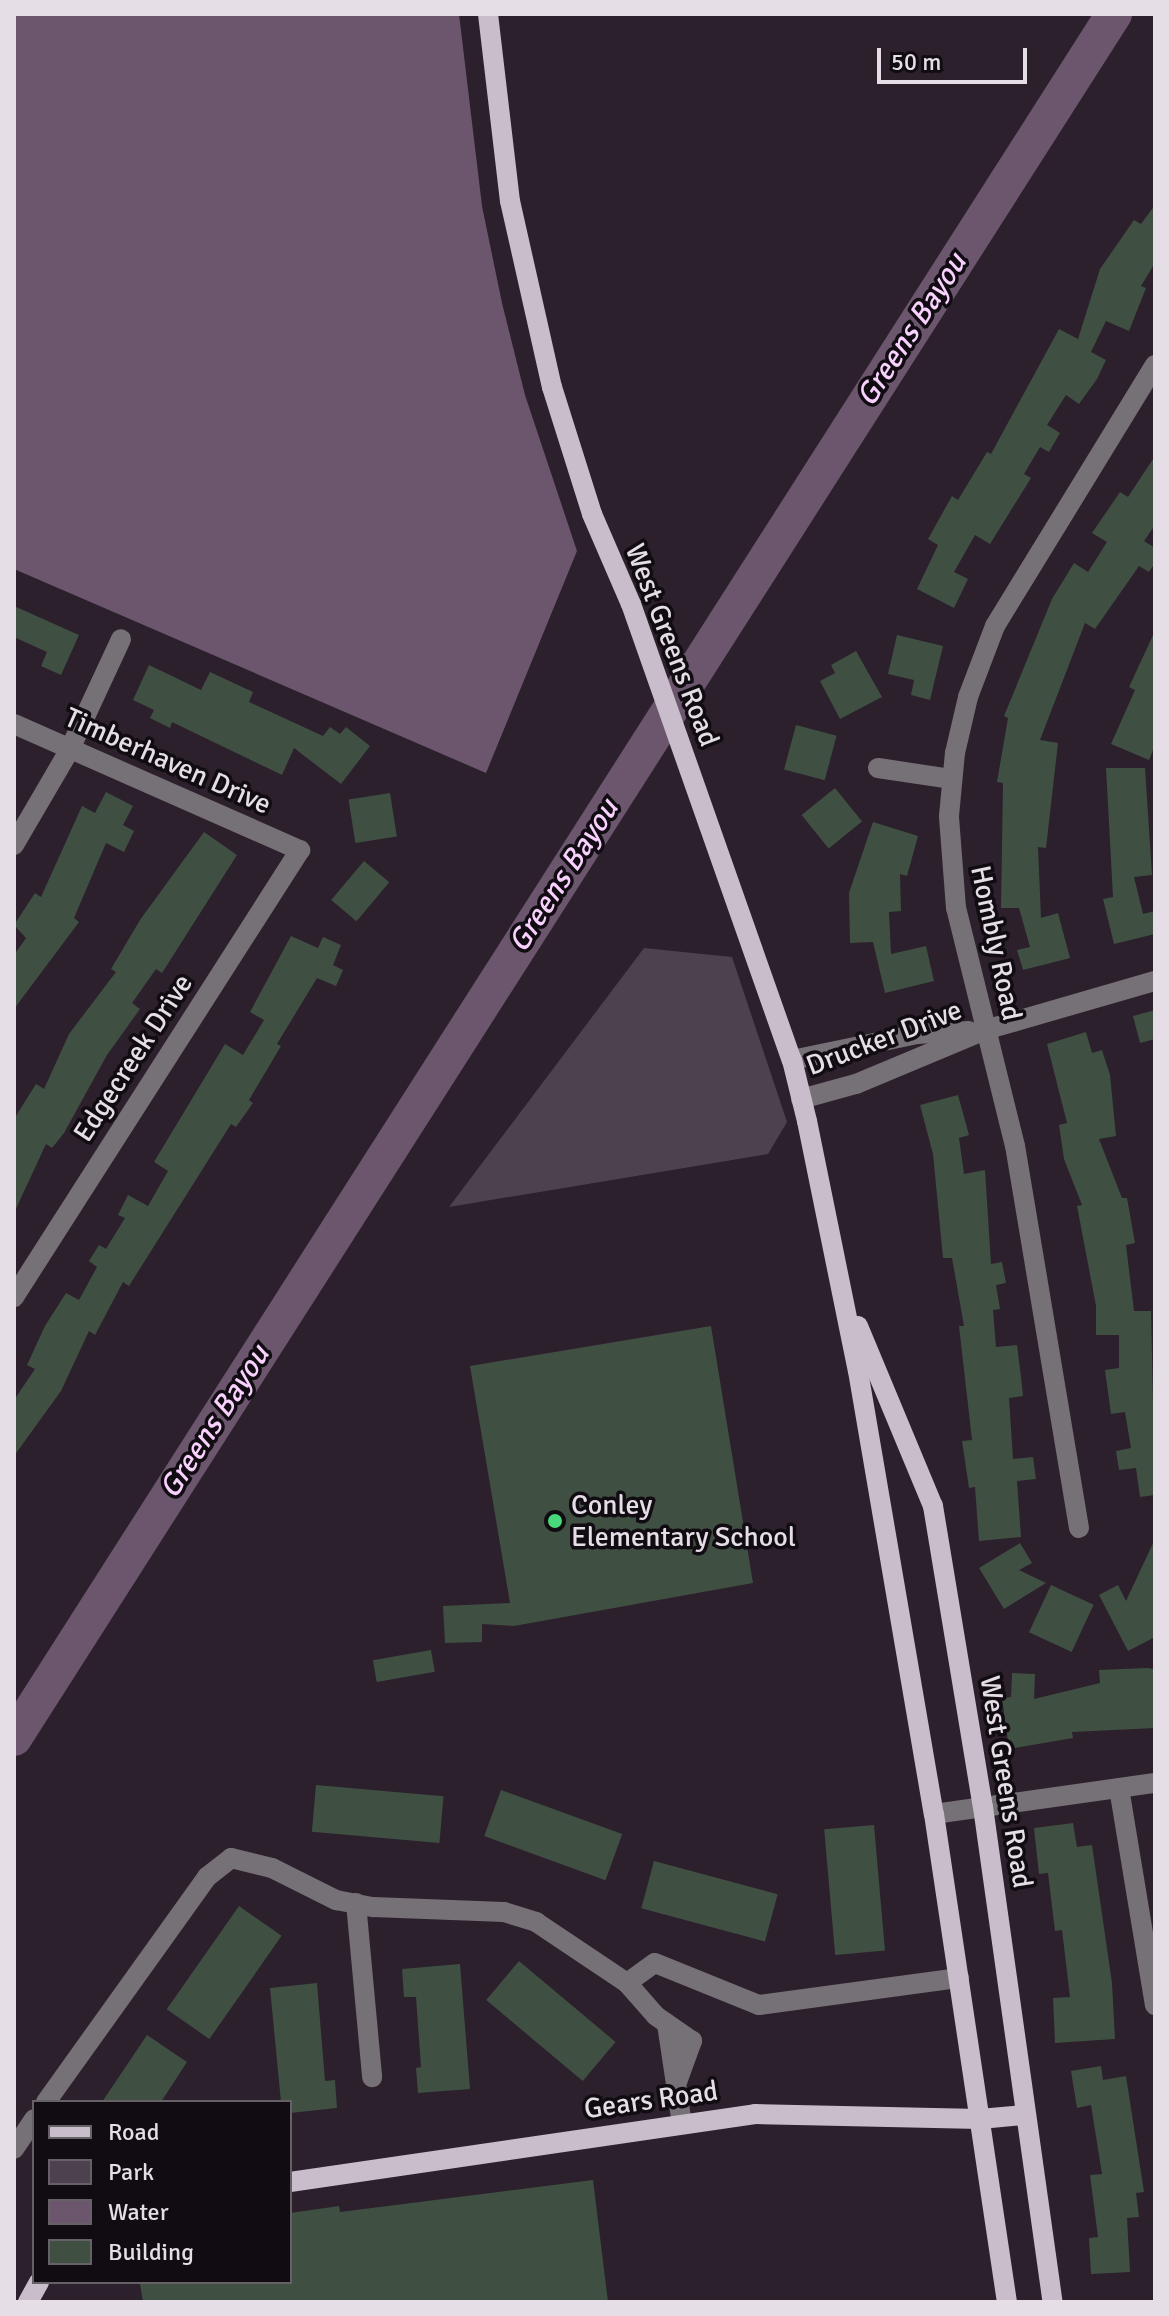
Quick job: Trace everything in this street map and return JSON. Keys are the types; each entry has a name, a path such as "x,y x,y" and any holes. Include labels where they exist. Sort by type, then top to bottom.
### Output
{"main road":[{"name":"West Greens Road","path":"488,14 510,201 529,296 592,514 631,604 792,1060 801,1099 841,1286 934,1814 1007,2302"},
{"name":"West Greens Road","path":"841,1286 933,1506 983,1807 1023,2115 1053,2302"},
{"name":"Gears Road","path":"292,2182 682,2124 792,2112 980,2119 1023,2115"},
{"path":"28,2302 38,2284"}],"street":[{"name":"Hombly Road","path":"1079,1528 1039,1268 951,876 952,779 968,697 995,626 1155,365"},
{"path":"14,845 70,749 121,639"},
{"name":"Timberhaven Drive","path":"14,724 300,850"},
{"path":"878,768 952,779"},
{"name":"Edgecreek Drive","path":"14,1297 300,850"},
{"name":"Drucker Drive","path":"801,1099 856,1084 985,1030 1155,981"},
{"name":"Drucker Drive","path":"792,1060 917,1034 985,1030"},
{"path":"934,1814 1155,1783"},
{"path":"1119,1788 1155,2005"},
{"path":"47,2100 207,1877 231,1858 250,1859 300,1885 356,1903 504,1912 561,1935 627,1983 667,2024 682,2124"},
{"path":"356,1903 372,2077"},
{"path":"627,1983 655,1963 759,2005 959,1978"},
{"path":"14,2149 32,2122"}],"green space":[{"path":"644,948 732,957 787,1122 768,1154 449,1207"}],"water":[{"path":"14,14 459,14 482,206 502,303 525,395 577,551 486,773 14,569"}],"building":[{"path":"1155,205 1155,263 1141,286 1146,288 1129,331 1106,321 1091,352 1106,360 1097,379 1079,404 1066,395 1047,425 1060,433 1049,452 1040,447 1024,474 1031,478 990,544 975,535 954,572 968,579 954,608 917,589 938,545 928,539 952,496 958,500 987,452 991,454 1059,329 1078,339 1100,269 1134,220 1141,224"},
{"path":"1155,456 1155,525 1144,541 1155,548 1155,563 1149,572 1139,566 1095,629 1085,623 1040,740 1058,743 1046,848 1038,847 1041,918 1058,913 1070,958 1023,970 1017,950 1030,947 1019,908 1001,908 1003,783 997,782 1008,718 1004,716 1052,599 1074,563 1088,572 1107,542 1092,533 1120,492 1128,497"},
{"path":"14,606 79,635 61,675 41,666 47,652 14,637"},
{"path":"1155,631 1155,745 1149,760 1111,744 1135,690 1129,687"},
{"path":"897,635 943,646 930,700 911,695 914,680 888,674"},
{"path":"856,651 882,697 840,719 820,681 835,673 831,665"},
{"path":"149,665 201,690 210,672 253,692 249,702 323,736 330,727 340,734 346,727 370,746 341,784 294,748 282,775 172,722 170,728 150,718 154,710 133,700"},
{"path":"796,725 837,736 825,780 784,769"},
{"path":"1106,768 1145,768 1152,875 1134,877 1143,914 1155,911 1155,934 1114,944 1103,899 1113,897"},
{"path":"835,788 862,821 829,848 802,815"},
{"path":"106,792 133,806 123,825 134,831 124,852 106,843 74,918 79,922 14,1009 14,955 26,938 14,925 35,893 41,897 82,806 95,813"},
{"path":"390,793 397,836 355,843 349,800"},
{"path":"873,822 918,836 907,876 900,874 901,911 889,912 891,954 926,946 934,981 885,993 873,942 850,943 849,893"},
{"path":"204,832 237,855 162,973 156,969 132,1003 140,1009 107,1055 64,1133 52,1148 46,1144 14,1213 14,1119 36,1084 44,1089 69,1034 116,972 111,969 140,920"},
{"path":"364,861 389,882 356,921 331,900"},
{"path":"291,936 318,948 323,937 341,945 333,965 343,970 336,986 317,978 277,1044 281,1046 249,1100 253,1103 236,1127 231,1124 129,1286 123,1282 95,1335 89,1331 61,1391 14,1456 14,1400 35,1369 27,1365 45,1326 66,1293 79,1300 97,1267 89,1261 99,1245 106,1249 125,1218 118,1215 128,1195 148,1206 168,1171 154,1162 225,1044 243,1055 264,1020 250,1012"},
{"path":"1155,1010 1155,1039 1140,1043 1133,1016"},
{"path":"1086,1032 1092,1053 1102,1050 1110,1075 1116,1136 1099,1139 1122,1198 1127,1198 1135,1243 1126,1245 1134,1311 1151,1311 1155,1495 1140,1497 1136,1468 1119,1470 1116,1451 1131,1448 1125,1412 1111,1414 1105,1370 1119,1368 1119,1335 1096,1335 1096,1306 1077,1206 1082,1205 1064,1159 1059,1125 1067,1123 1047,1044"},
{"path":"958,1095 969,1135 959,1138 964,1174 985,1170 991,1264 1002,1262 1006,1283 996,1285 1000,1309 993,1310 996,1347 1017,1345 1023,1396 1009,1398 1013,1459 1033,1457 1036,1479 1017,1481 1021,1537 979,1541 975,1487 969,1488 962,1441 972,1440 959,1326 964,1326 952,1258 943,1258 933,1154 920,1105"},
{"path":"711,1326 753,1583 514,1626 482,1624 482,1642 445,1643 443,1606 510,1603 470,1366"},
{"path":"1155,1539 1155,1637 1128,1651 1099,1595 1118,1585 1126,1601"},
{"path":"1020,1543 1032,1563 1019,1570 1046,1583 1004,1609 979,1568"},
{"path":"1051,1585 1094,1605 1072,1652 1029,1632"},
{"path":"431,1650 435,1672 377,1682 373,1660"},
{"path":"1155,1669 1155,1728 1072,1732 1073,1738 1009,1749 1002,1698 1011,1697 1012,1673 1035,1674 1034,1699 1100,1683 1099,1670"},
{"path":"316,1785 444,1796 439,1843 312,1832"},
{"path":"501,1790 622,1834 605,1880 484,1836"},
{"path":"1073,1823 1077,1847 1092,1845 1112,1983 1115,2039 1055,2043 1053,1998 1070,1997 1062,1930 1055,1931 1048,1873 1039,1874 1034,1828"},
{"path":"874,1825 885,1951 835,1955 824,1829"},
{"path":"654,1861 778,1894 765,1941 641,1908"},
{"path":"239,1906 282,1936 209,2039 167,2009"},
{"path":"519,1961 616,2042 583,2081 486,2000"},
{"path":"460,1964 470,2089 418,2093 416,2068 421,2067 416,1997 404,1997 402,1969"},
{"path":"317,1983 325,2081 335,2080 337,2108 292,2113 292,2100 281,2100 270,1988"},
{"path":"147,2035 187,2062 162,2100 103,2100"},
{"path":"1101,2066 1103,2080 1126,2076 1144,2192 1136,2193 1139,2217 1127,2218 1130,2272 1091,2274 1089,2238 1098,2237 1090,2175 1102,2174 1091,2105 1077,2108 1071,2071"},
{"path":"593,2180 608,2302 143,2302 140,2284 292,2284 292,2213 339,2206 340,2212"}],"waterway":[{"name":"Greens Bayou","path":"14,1738 1114,14"}],"place":[{"name":"Conley Elementary School","path":"555,1521"}]}
